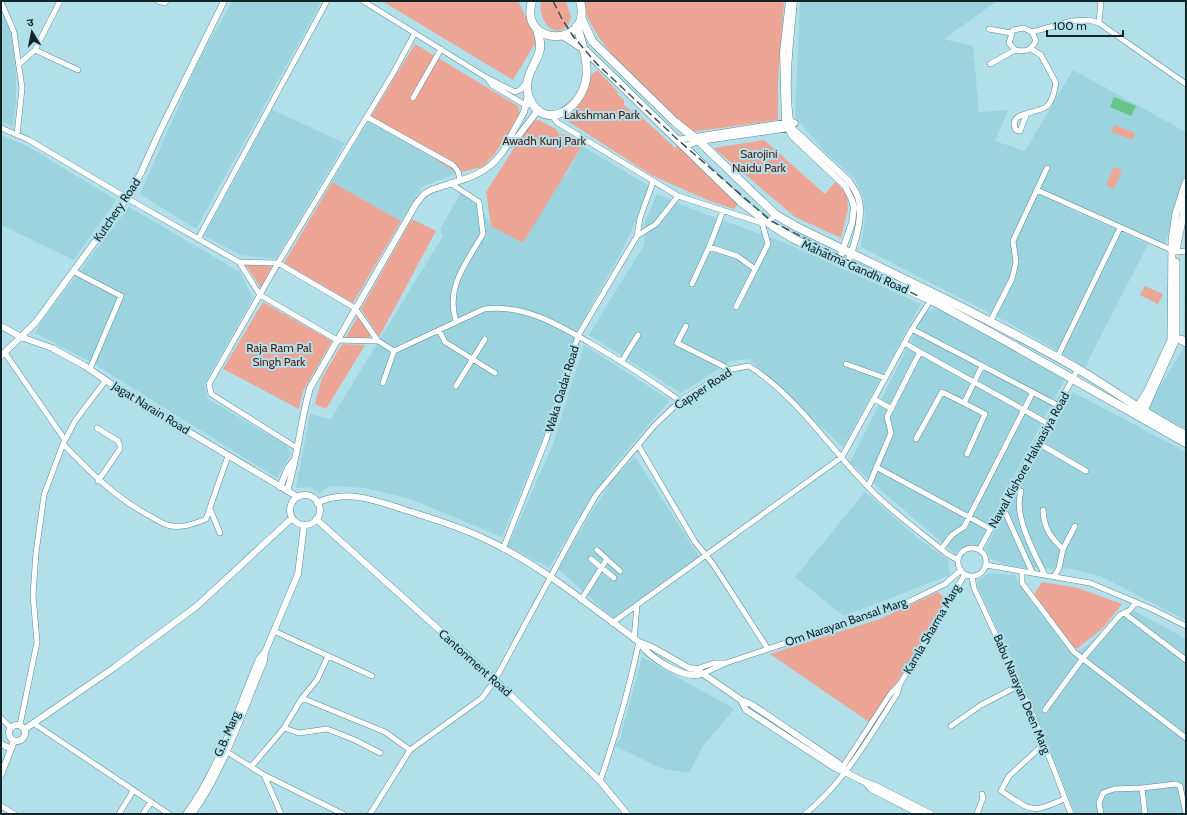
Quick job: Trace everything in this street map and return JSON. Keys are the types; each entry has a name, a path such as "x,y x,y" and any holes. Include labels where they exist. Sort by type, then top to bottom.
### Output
{"main road":[{"path":"537,29 550,36 564,36 577,26 581,17 580,1"},
{"path":"530,3 530,16 537,29 540,41 539,54 534,61 527,82 528,95 538,109 551,115 563,113 577,102 586,80 584,49 577,26"},
{"name":"Mahatma Gandhi Road","path":"581,17 592,41 675,122 699,141 776,215 797,227 848,251 932,297 1072,380 1186,435"},
{"name":"Mahatma Gandhi Road","path":"564,36 584,49 741,202 765,222 794,239 847,264 932,297 990,322 1078,369 1138,413 1186,443"},
{"path":"586,68 598,64"},
{"path":"1138,413 1173,339 1176,214 1186,182"},
{"path":"1174,251 1186,201"}],"street":[{"path":"19,64 35,50 60,1"},
{"path":"158,1 165,3 166,1"},
{"name":"Kutchery Road","path":"3,354 36,322 127,198 141,173 158,135 224,1"},
{"path":"198,238 327,1"},
{"path":"363,1 487,78 515,92 520,90 527,82"},
{"path":"789,1 783,52 783,111 792,136 846,186 852,200 854,208 847,264"},
{"path":"788,125 788,70 794,1"},
{"path":"1099,24 1101,1"},
{"path":"1,2 14,32 22,88 17,135"},
{"path":"1032,32 1072,21 1089,20 1099,24 1186,84"},
{"path":"1024,28 1032,32 1036,41 1026,52 1015,50 1009,43 1011,33 1013,30 1024,28"},
{"path":"989,29 1011,33"},
{"path":"297,448 211,394 209,384 278,263 367,117 415,33"},
{"path":"1027,113 1046,108 1050,103 1056,83 1041,55 1031,48"},
{"path":"35,50 78,70"},
{"path":"413,98 441,50"},
{"path":"990,64 1015,50"},
{"path":"487,78 492,85 526,106 538,109 513,143 508,145"},
{"path":"287,491 294,469 310,388 416,204 424,194 450,183 483,172 496,162 508,145 508,141 526,106 528,95"},
{"path":"551,115 558,123 678,196 723,211 765,222 776,215"},
{"path":"367,117 453,165 458,171 460,180"},
{"path":"677,140 692,136 788,125"},
{"path":"685,146 699,141 788,125"},
{"path":"1,128 29,140 239,262 260,295 337,340 378,341"},
{"path":"990,322 1012,279 1016,262 1013,241 1047,168"},
{"name":"Waka Qadar Road","path":"503,549 546,440 578,336 637,236 640,218 653,182"},
{"path":"450,183 479,202 483,227 483,234 456,281 452,297 452,308 456,321"},
{"path":"1037,190 1174,251 1186,252"},
{"name":"Waka Qadar Road","path":"637,236 656,224 678,196"},
{"path":"692,284 723,211"},
{"path":"736,307 768,244 765,222"},
{"path":"1057,358 1120,228"},
{"path":"708,247 737,256 755,269"},
{"path":"839,260 848,251"},
{"path":"239,262 278,263 356,308 378,341 394,352"},
{"path":"73,271 121,296 90,369"},
{"path":"612,623 842,457 912,329 932,297"},
{"path":"383,383 394,352 456,321 484,309 497,307 517,310 555,323 622,361 680,401"},
{"name":"Jagat Narain Road","path":"1,326 21,337 52,348 90,369 228,456 298,497"},
{"path":"686,326 677,343 731,370"},
{"path":"912,329 1059,406"},
{"path":"439,330 445,342 495,373"},
{"path":"622,361 638,335"},
{"path":"456,386 485,339"},
{"path":"1173,339 1186,340"},
{"path":"1173,339 1186,344"},
{"path":"904,344 1049,424"},
{"path":"868,486 891,433 887,417 920,352"},
{"path":"3,354 64,442 98,480 134,507 167,525 189,525 206,519 228,456"},
{"path":"846,364 885,378"},
{"name":"Capper Road","path":"410,750 482,698 495,680 596,495 638,445 680,401 739,366 749,366 761,373 811,421 868,486 941,549 958,560"},
{"path":"964,403 982,366"},
{"name":"Nawal Kishore Halwasiya Road","path":"979,550 1078,369"},
{"path":"14,741 20,741 25,737 22,727 37,642 34,595 36,553 44,495 64,442 75,421 106,380"},
{"path":"916,440 942,392 985,414 967,454"},
{"path":"941,549 952,535 964,527 1033,392"},
{"path":"874,400 892,408"},
{"path":"97,428 118,441 120,445 120,448 98,480"},
{"path":"1038,443 1086,471"},
{"path":"638,445 695,542 768,649"},
{"path":"280,487 288,468 295,459"},
{"path":"876,468 991,529"},
{"path":"1013,488 1021,491 1019,498 1020,511 1033,550 1045,575"},
{"path":"308,496 317,503 319,509 316,519 311,523 304,525 300,524 292,518 291,506 298,497 308,496"},
{"path":"317,503 330,497 350,496 376,501 485,538 550,578 636,640 689,668 696,669 714,663 726,663"},
{"path":"210,509 220,533"},
{"path":"1001,510 1006,514 1032,572"},
{"path":"1043,510 1044,522 1050,537 1063,549"},
{"path":"14,741 9,734 11,728 16,724 22,727 33,723 115,667 198,606 292,518"},
{"name":"Cantonment Road","path":"316,519 495,680 600,781 627,814"},
{"name":"G.B. Marg","path":"186,814 224,750 259,659 265,652 298,574 304,525"},
{"path":"1054,577 1059,568 1063,549 1075,526"},
{"path":"970,548 979,550 984,554 986,565 981,573 972,576 963,572 958,560 964,550 970,548"},
{"path":"597,550 620,571"},
{"path":"591,559 614,578"},
{"path":"580,600 607,559"},
{"path":"986,565 1090,583 1136,602 1186,626"},
{"path":"1022,571 1022,583 1074,652 1186,738"},
{"name":"Om Narayan Bansal Marg","path":"726,663 906,602 945,584 963,572"},
{"name":"Kamla Sharma Marg","path":"804,814 844,770 873,726 891,693 900,684 963,572"},
{"name":"Babu Narayan Deen Marg","path":"972,576 974,588 1020,685 1044,744 1064,800 1071,814"},
{"path":"1046,710 1083,658 1120,615 1130,610 1136,602"},
{"path":"600,781 617,730 632,675 636,640 637,605"},
{"path":"1124,613 1186,660"},
{"path":"274,631 372,676"},
{"path":"636,640 646,652 688,676 702,674 726,663"},
{"path":"252,767 284,728 302,698 317,680 328,656"},
{"path":"696,669 741,700 746,710 835,768 844,770 867,784 871,789 920,814"},
{"path":"951,726 981,705 1020,685"},
{"path":"302,698 383,731 410,750 370,814"},
{"path":"1,718 11,728"},
{"path":"33,723 169,814"},
{"path":"284,728 299,733 327,729 355,740 380,753"},
{"path":"1,775 14,741"},
{"path":"1,744 11,749"},
{"path":"1044,744 1009,776 1001,791 1030,810 1045,808 1064,800"},
{"path":"192,814 202,799 224,750 264,775 343,814"},
{"path":"264,775 281,814"},
{"path":"867,784 874,785 931,814"},
{"path":"1101,814 1099,803 1103,794 1114,790 1176,784 1180,786 1186,813"},
{"path":"1142,788 1145,814"},
{"path":"119,814 134,791"},
{"path":"977,814 983,798 982,794"},
{"path":"143,814 151,802"},
{"path":"1,806 14,814"},
{"path":"326,814 330,808"}],"shaded area":[{"path":"232,1 322,1 196,229 140,194 198,62"},
{"path":"800,1 997,1 944,39 973,46 979,112 1008,110 995,141 1025,151 1073,70 1186,132 1186,176 1165,244 1071,203 1068,208 1148,244 1085,367 1011,324 861,247 865,216 863,197 855,179 826,153 795,117"},
{"path":"1,11 11,32 16,70 16,102 13,127 1,121"},
{"path":"1114,97 1136,106 1131,116 1110,107"},
{"path":"272,110 345,143 276,259 241,255 204,236"},
{"path":"370,118 457,173 422,187 401,221 332,182"},
{"path":"1,135 29,147 116,200 74,260 1,225"},
{"path":"582,146 651,187 621,253 578,329 564,368 543,438 502,537 408,498 365,488 329,486 320,493 310,487 296,488 310,414 331,419 443,236 440,229 461,193 480,207 491,226 566,175"},
{"path":"657,194 704,214 783,242 921,304 843,447 749,359 731,361 681,393 589,335 644,245 645,222"},
{"path":"129,207 240,272 253,298 204,385 208,399 286,445 291,454 277,478 96,365 35,333 41,322"},
{"path":"1186,245 1186,429 1147,408 1183,349"},
{"path":"936,308 1065,379 978,545 960,548 955,554 850,463 925,312"},
{"path":"584,345 670,400 612,468 578,519 549,568 508,546 552,447"},
{"path":"1073,392 1186,452 1186,620 1100,576 1072,569 1025,568 1004,564 990,558 985,549"},
{"path":"635,457 699,556 613,618 558,569 592,511 612,481"},
{"path":"865,492 920,540 948,560 950,575 844,616 795,577"},
{"path":"989,573 1015,575 1019,584 1073,655 1091,642 1127,607 1186,639 1186,814 1075,814 1036,713 978,587 977,581"},
{"path":"642,657 734,709 703,746 689,773 663,769 615,746 620,739"}],"green space":[{"path":"382,1 518,1 537,40 513,80"},
{"path":"541,1 566,1 571,17 568,26 562,30 556,31 551,29 544,20"},
{"path":"582,1 784,1 778,81 778,120 692,132 612,55 588,19"},
{"path":"415,44 518,106 520,115 494,155 482,167 457,173 370,118"},
{"name":"Lakshman Park","path":"597,70 618,92 617,94 624,100 624,105 631,111 633,109 675,148 678,144 738,204 734,209 710,201 651,175 563,118 574,110 582,100 588,88 591,75"},
{"name":"Awadh Kunj Park","path":"539,120 556,129 559,134 565,134 582,146 523,243 491,226 486,192 531,121"},
{"path":"1115,125 1135,133 1133,140 1111,132"},
{"name":"Sarojini Naidu Park","path":"764,140 825,194 835,182 847,194 848,209 841,238 795,217 714,148"},
{"path":"1114,167 1122,170 1114,189 1106,185"},
{"path":"332,182 401,221 353,303 284,263"},
{"path":"412,219 436,231 379,337 361,309"},
{"path":"245,264 272,266 261,288"},
{"path":"1145,286 1163,294 1158,304 1140,295"},
{"name":"Raja Ram Pal Singh Park","path":"263,302 332,341 303,391 299,409 223,369"},
{"path":"358,316 371,334 368,339 346,337"},
{"path":"342,344 365,345 326,409 315,404 322,378"},
{"path":"1042,582 1078,588 1122,604 1104,627 1078,648 1074,648 1034,594"},
{"path":"938,592 946,600 872,724 770,654 880,619"}],"railway":[{"path":"553,1 573,36 596,63 677,139 771,221 918,296"}]}
